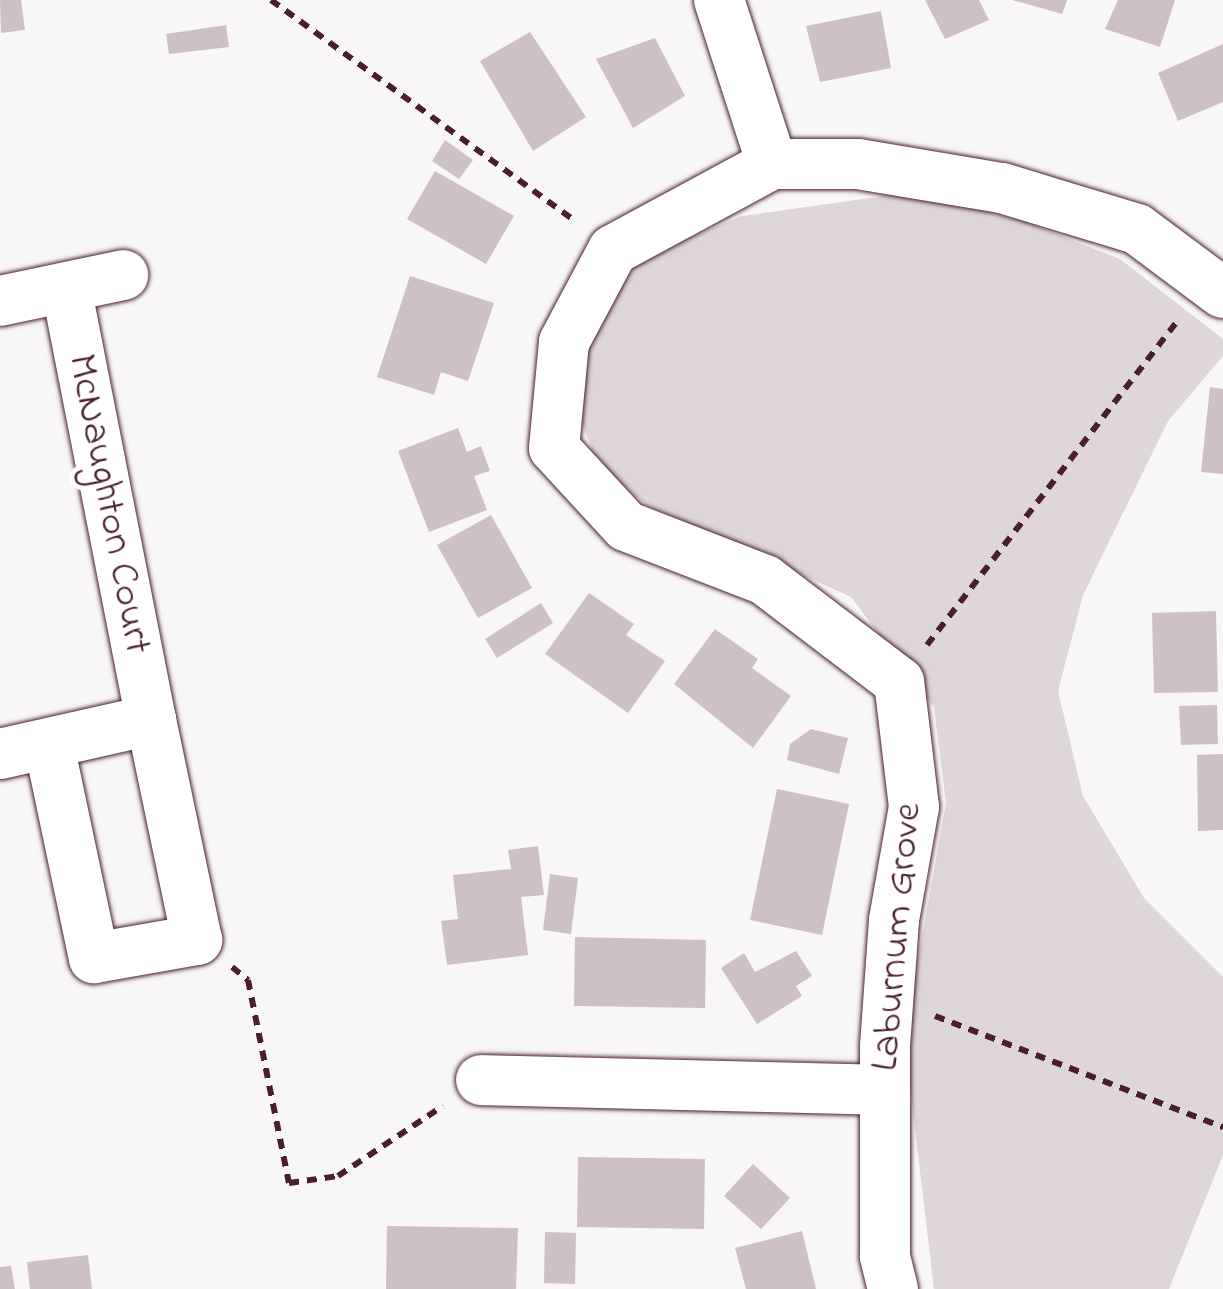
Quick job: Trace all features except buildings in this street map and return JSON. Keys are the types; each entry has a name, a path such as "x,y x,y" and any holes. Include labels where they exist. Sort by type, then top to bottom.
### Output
{"street":[{"path":"719,0 772,164"},
{"path":"899,682 765,580 626,526 554,448 564,342 613,250 772,164 858,164 1002,188 1137,229 1215,288"},
{"path":"0,301 122,274"},
{"name":"McNaughton Court","path":"66,287 197,940"},
{"name":"Laburnum Grove","path":"893,1289 885,1256 885,1090 894,920 914,806 899,682"},
{"path":"0,754 150,720"},
{"path":"49,745 94,958 197,940"},
{"path":"481,1080 885,1090"}],"path":[{"path":"271,0 613,250"},
{"path":"899,682 1215,288"},
{"path":"197,940 248,980 289,1183 338,1176 481,1080"},
{"path":"889,999 1223,1126"}],"shaded area":[{"path":"913,192 1026,222 1120,259 1223,339 1223,356 1168,421 1083,595 1058,691 1083,796 1144,898 1223,977 1223,1155 1169,1289 934,1289 904,1037 946,803 934,707 851,597 647,505 598,465 571,395 599,322 640,258 742,216"}]}
